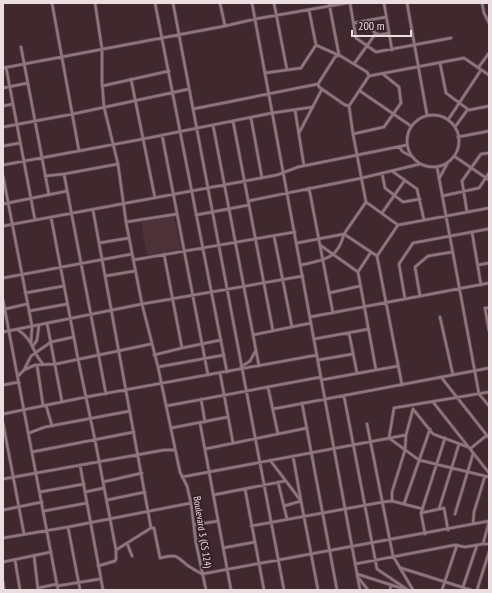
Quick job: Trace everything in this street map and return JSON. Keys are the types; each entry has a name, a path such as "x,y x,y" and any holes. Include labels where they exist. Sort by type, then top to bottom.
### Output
{"street":[{"path":"52,3 79,151"},
{"name":"Boulevard 3 (CS 124)","path":"95,3 102,49 102,86 104,107 118,164 135,272 151,344 158,367 175,450 191,503 202,574 206,590"},
{"path":"155,3 227,372"},
{"path":"172,3 284,590"},
{"path":"220,3 225,26"},
{"path":"252,3 357,575 360,590 368,590"},
{"path":"274,3 287,70"},
{"path":"35,220 10,86 5,68 255,19 347,3"},
{"path":"350,3 356,38 376,52 415,46 451,38"},
{"path":"384,3 392,50"},
{"path":"407,3 427,115"},
{"path":"482,3 484,13 489,23"},
{"path":"329,5 339,55"},
{"path":"265,73 301,68 316,46 309,10"},
{"path":"354,23 386,18"},
{"path":"369,21 371,30 381,35 389,33"},
{"path":"354,64 376,33"},
{"path":"316,46 339,55 367,72 369,76"},
{"path":"21,47 49,195"},
{"path":"448,120 489,53"},
{"path":"192,109 318,84 335,57 339,55"},
{"path":"301,266 323,261 337,252 343,240 344,234 366,202 349,106 369,76 464,58 489,75"},
{"path":"440,63 446,93 468,109 489,106"},
{"path":"102,86 169,71"},
{"path":"353,134 384,127 401,103 398,87 382,73"},
{"path":"131,79 155,198"},
{"path":"3,88 28,83"},
{"path":"318,84 319,88 349,106"},
{"path":"3,127 73,114 189,89"},
{"path":"298,134 322,90"},
{"path":"360,90 411,126"},
{"path":"3,106 13,104"},
{"path":"3,165 162,136 272,113 313,107"},
{"path":"455,127 468,109"},
{"path":"294,110 304,166"},
{"path":"411,156 407,146 407,137 411,126 417,120 427,115 438,116 448,120 455,127 458,137 458,145 454,156 448,162 439,180"},
{"path":"251,118 262,178"},
{"path":"232,121 273,331"},
{"path":"213,125 259,366"},
{"path":"458,137 489,131"},
{"path":"162,136 208,375"},
{"path":"3,146 20,142"},
{"path":"3,226 262,178 304,166 407,146"},
{"path":"399,147 403,152 411,156 420,164 437,167 448,162"},
{"path":"467,212 462,181 481,154 489,153"},
{"path":"454,156 487,179"},
{"path":"45,176 118,164"},
{"path":"248,201 362,178 420,164"},
{"path":"437,167 479,394 489,406"},
{"path":"392,171 417,189 424,220"},
{"path":"382,173 385,188 403,202 420,199"},
{"path":"442,196 479,188 487,179 489,173"},
{"path":"64,174 106,394"},
{"path":"3,176 32,326 32,344"},
{"path":"382,213 405,180"},
{"path":"309,188 333,313"},
{"path":"3,204 67,192"},
{"path":"366,202 398,225"},
{"path":"196,215 249,205"},
{"path":"402,385 377,256 398,225 489,208"},
{"path":"93,210 151,528 154,528 160,558 172,555 179,558 188,566 202,574 448,530 489,521 483,544"},
{"path":"126,222 177,214"},
{"path":"50,217 116,550 116,560 114,562 98,566"},
{"path":"405,299 400,264 413,243 489,230"},
{"path":"133,260 295,232"},
{"path":"472,232 481,285"},
{"path":"297,243 344,234 377,256"},
{"path":"274,236 292,327"},
{"path":"99,243 129,238"},
{"path":"320,245 358,272"},
{"path":"371,252 358,272 376,370"},
{"path":"420,296 414,266 428,256 452,252"},
{"path":"3,278 132,254"},
{"path":"164,254 182,348"},
{"path":"478,265 489,263"},
{"path":"105,276 135,272"},
{"path":"3,332 142,304 303,276"},
{"path":"310,317 489,283"},
{"path":"25,293 64,286"},
{"path":"329,293 360,286"},
{"path":"3,300 58,590"},
{"path":"5,309 27,304"},
{"path":"29,311 67,304"},
{"path":"489,308 485,308 489,329"},
{"path":"440,317 453,375"},
{"path":"47,323 62,402"},
{"path":"253,335 311,323"},
{"path":"32,344 37,340 39,325"},
{"path":"16,329 24,334 32,344 43,364"},
{"path":"314,339 369,329"},
{"path":"349,333 356,373"},
{"path":"18,376 29,359 51,342 74,337"},
{"path":"154,355 221,340"},
{"path":"23,370 37,365 56,364 151,344"},
{"path":"241,368 250,361 256,350"},
{"path":"318,360 353,354"},
{"path":"158,367 224,355"},
{"path":"3,414 86,397 126,391 241,368 317,355"},
{"path":"37,365 44,405 52,426"},
{"path":"166,406 268,387 398,366"},
{"path":"273,409 474,371 489,370"},
{"path":"220,373 233,443"},
{"path":"441,377 488,436 469,448"},
{"path":"3,385 19,382"},
{"path":"268,387 278,434"},
{"path":"389,438 394,408 489,392"},
{"path":"344,396 377,569 408,590"},
{"path":"201,399 205,422"},
{"path":"432,402 489,473"},
{"path":"302,403 337,590"},
{"path":"410,405 433,434 469,448"},
{"path":"392,501 392,492 405,450 406,435 413,409"},
{"path":"29,433 52,426 130,411"},
{"path":"171,428 228,417"},
{"path":"3,423 4,435 24,534"},
{"path":"200,423 231,590"},
{"path":"368,424 393,556 413,590"},
{"path":"205,449 307,428"},
{"path":"404,504 430,430"},
{"path":"32,452 134,432"},
{"path":"182,476 406,435"},
{"path":"389,438 419,460 489,477"},
{"path":"425,534 421,512 445,438"},
{"path":"439,509 459,444"},
{"path":"3,479 138,455 175,450"},
{"path":"455,514 474,454"},
{"path":"293,456 300,501 312,554 318,590"},
{"path":"270,460 300,501"},
{"path":"80,465 102,590"},
{"path":"103,482 142,473"},
{"path":"473,524 474,512 485,476"},
{"path":"213,495 285,481"},
{"path":"278,482 287,519"},
{"path":"40,492 84,484"},
{"path":"85,492 104,488"},
{"path":"245,489 264,590"},
{"path":"107,500 145,492"},
{"path":"284,506 300,501"},
{"path":"251,526 345,508 392,501 422,509"},
{"path":"3,510 42,502"},
{"path":"44,511 87,503"},
{"path":"3,538 191,503"},
{"path":"421,512 444,508 448,530"},
{"path":"194,525 218,521"},
{"path":"68,527 80,590"},
{"path":"116,550 151,528"},
{"path":"223,548 255,542"},
{"path":"127,543 132,556"},
{"path":"355,564 455,545 465,547 489,544"},
{"path":"442,590 458,545"},
{"path":"463,589 477,545"},
{"path":"3,562 51,552"},
{"path":"477,590 489,552"},
{"path":"34,555 38,589 100,579"},
{"path":"15,560 20,590"},
{"path":"400,568 445,581 463,589 471,590"},
{"path":"357,575 408,590"},
{"path":"357,575 368,590"},
{"path":"3,582 4,590"},
{"path":"390,590 391,585"}],"shaded area":[{"path":"174,216 181,249 147,255 141,222"}]}
